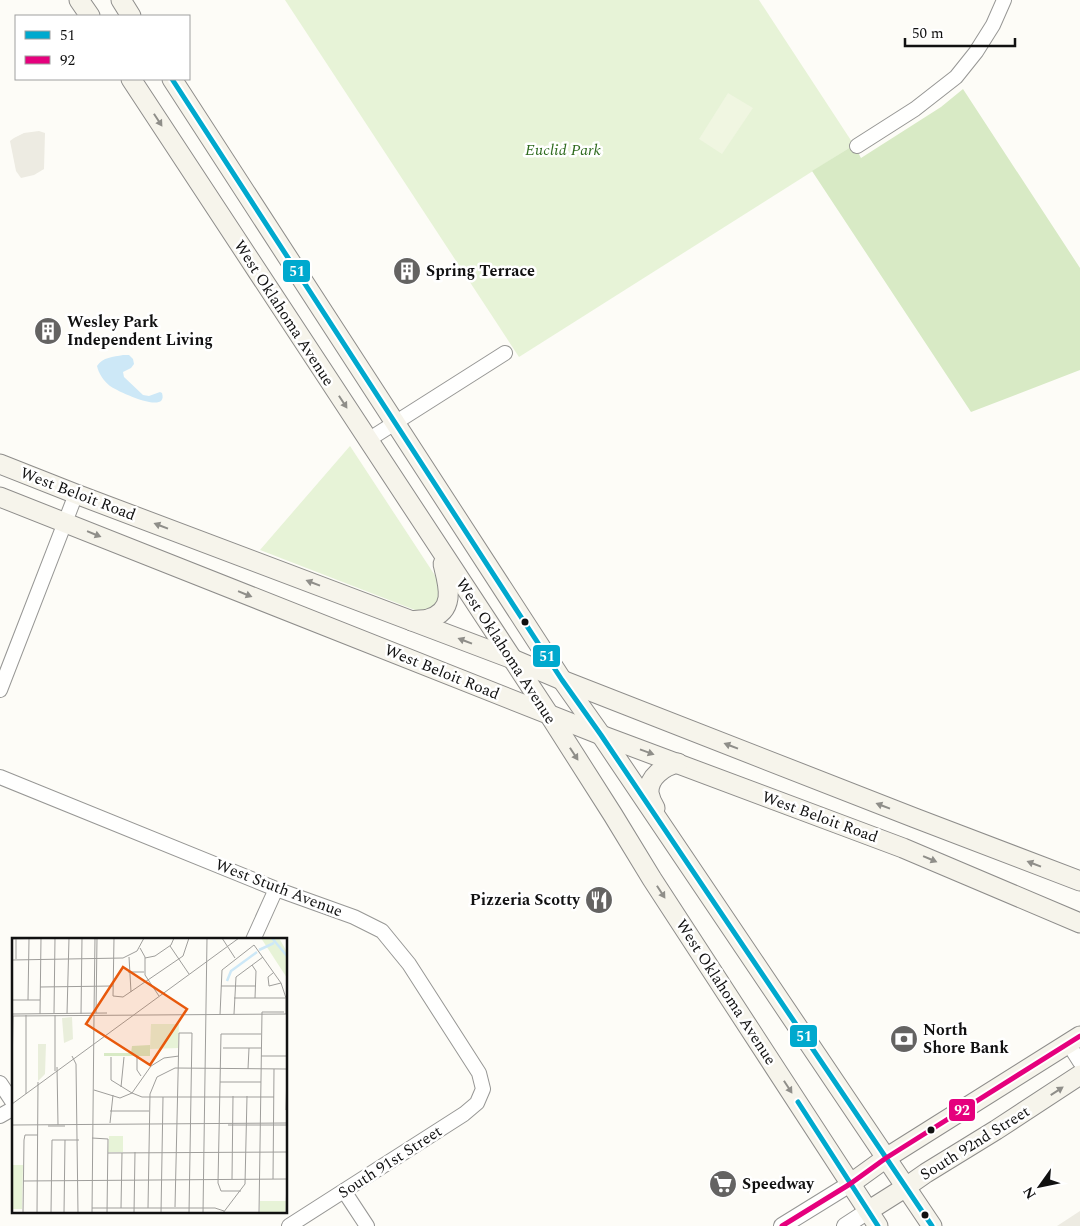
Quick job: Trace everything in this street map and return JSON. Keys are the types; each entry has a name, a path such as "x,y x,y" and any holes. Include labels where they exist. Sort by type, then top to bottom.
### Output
{"main road":[{"path":"79,0 89,15"},
{"path":"121,0 130,15"},
{"name":"West Oklahoma Avenue","path":"132,80 510,658 548,713 652,879 873,1219"},
{"name":"West Oklahoma Avenue","path":"173,80 562,680 932,1226"},
{"name":"West Beloit Road","path":"0,464 510,658 562,680 1080,881"},
{"name":"West Beloit Road","path":"0,497 601,735 903,848 1080,923"},
{"path":"412,621 436,616 448,600 448,584 438,548"},
{"path":"663,827 649,794 651,782 664,768 678,763"},
{"path":"850,1184 886,1158 1074,1040"},
{"name":"South 92nd Street","path":"873,1219 906,1187 926,1173 1080,1075"}],"street":[{"path":"857,146 916,108 956,77 976,52 1004,0"},
{"path":"368,440 505,353"},
{"path":"0,690 76,494"},
{"name":"West Stuth Avenue","path":"0,777 276,889 354,917 382,931 409,964 479,1073 483,1089"},
{"path":"254,938 276,889"},
{"path":"1074,1040 1080,1062"},
{"path":"0,1083 12,1101"},
{"name":"South 91st Street","path":"289,1226 464,1114 477,1103 483,1089"},
{"path":"0,1116 12,1109"},
{"path":"782,1226 850,1184"},
{"path":"344,1191 367,1226"},
{"name":"South 92nd Street","path":"845,1226 873,1219"}],"green space":[{"name":"Euclid Park","path":"285,0 759,0 854,145 519,357"},
{"path":"963,89 1080,268 1080,370 971,412 812,171 854,145 861,158 941,107"},
{"path":"728,93 753,108 722,154 699,139"},
{"path":"350,446 438,580 441,590 439,601 428,609 415,610 260,550"}],"shaded area":[{"path":"39,131 45,133 44,169 34,175 21,178 16,171 10,141 24,133"},
{"path":"1080,1211 1080,1226 1057,1226"}],"water":[{"path":"129,355 133,359 134,364 123,372 124,377 143,395 149,396 162,393 162,400 150,402 141,400 115,389 105,381 97,366 99,363 105,359"}],"transit line":[{"name":"51","path":"173,80 562,680 932,1226"},
{"name":"92","path":"782,1226 1080,1036"},
{"name":"51","path":"798,1102 878,1226"}],"place":[{"name":"Spring Terrace","path":"407,271"},
{"name":"Wesley Park Independent Living","path":"48,331"},
{"name":"Pizzeria Scotty","path":"599,900"},
{"name":"North Shore Bank","path":"904,1039"},
{"name":"Speedway","path":"723,1184"}]}
